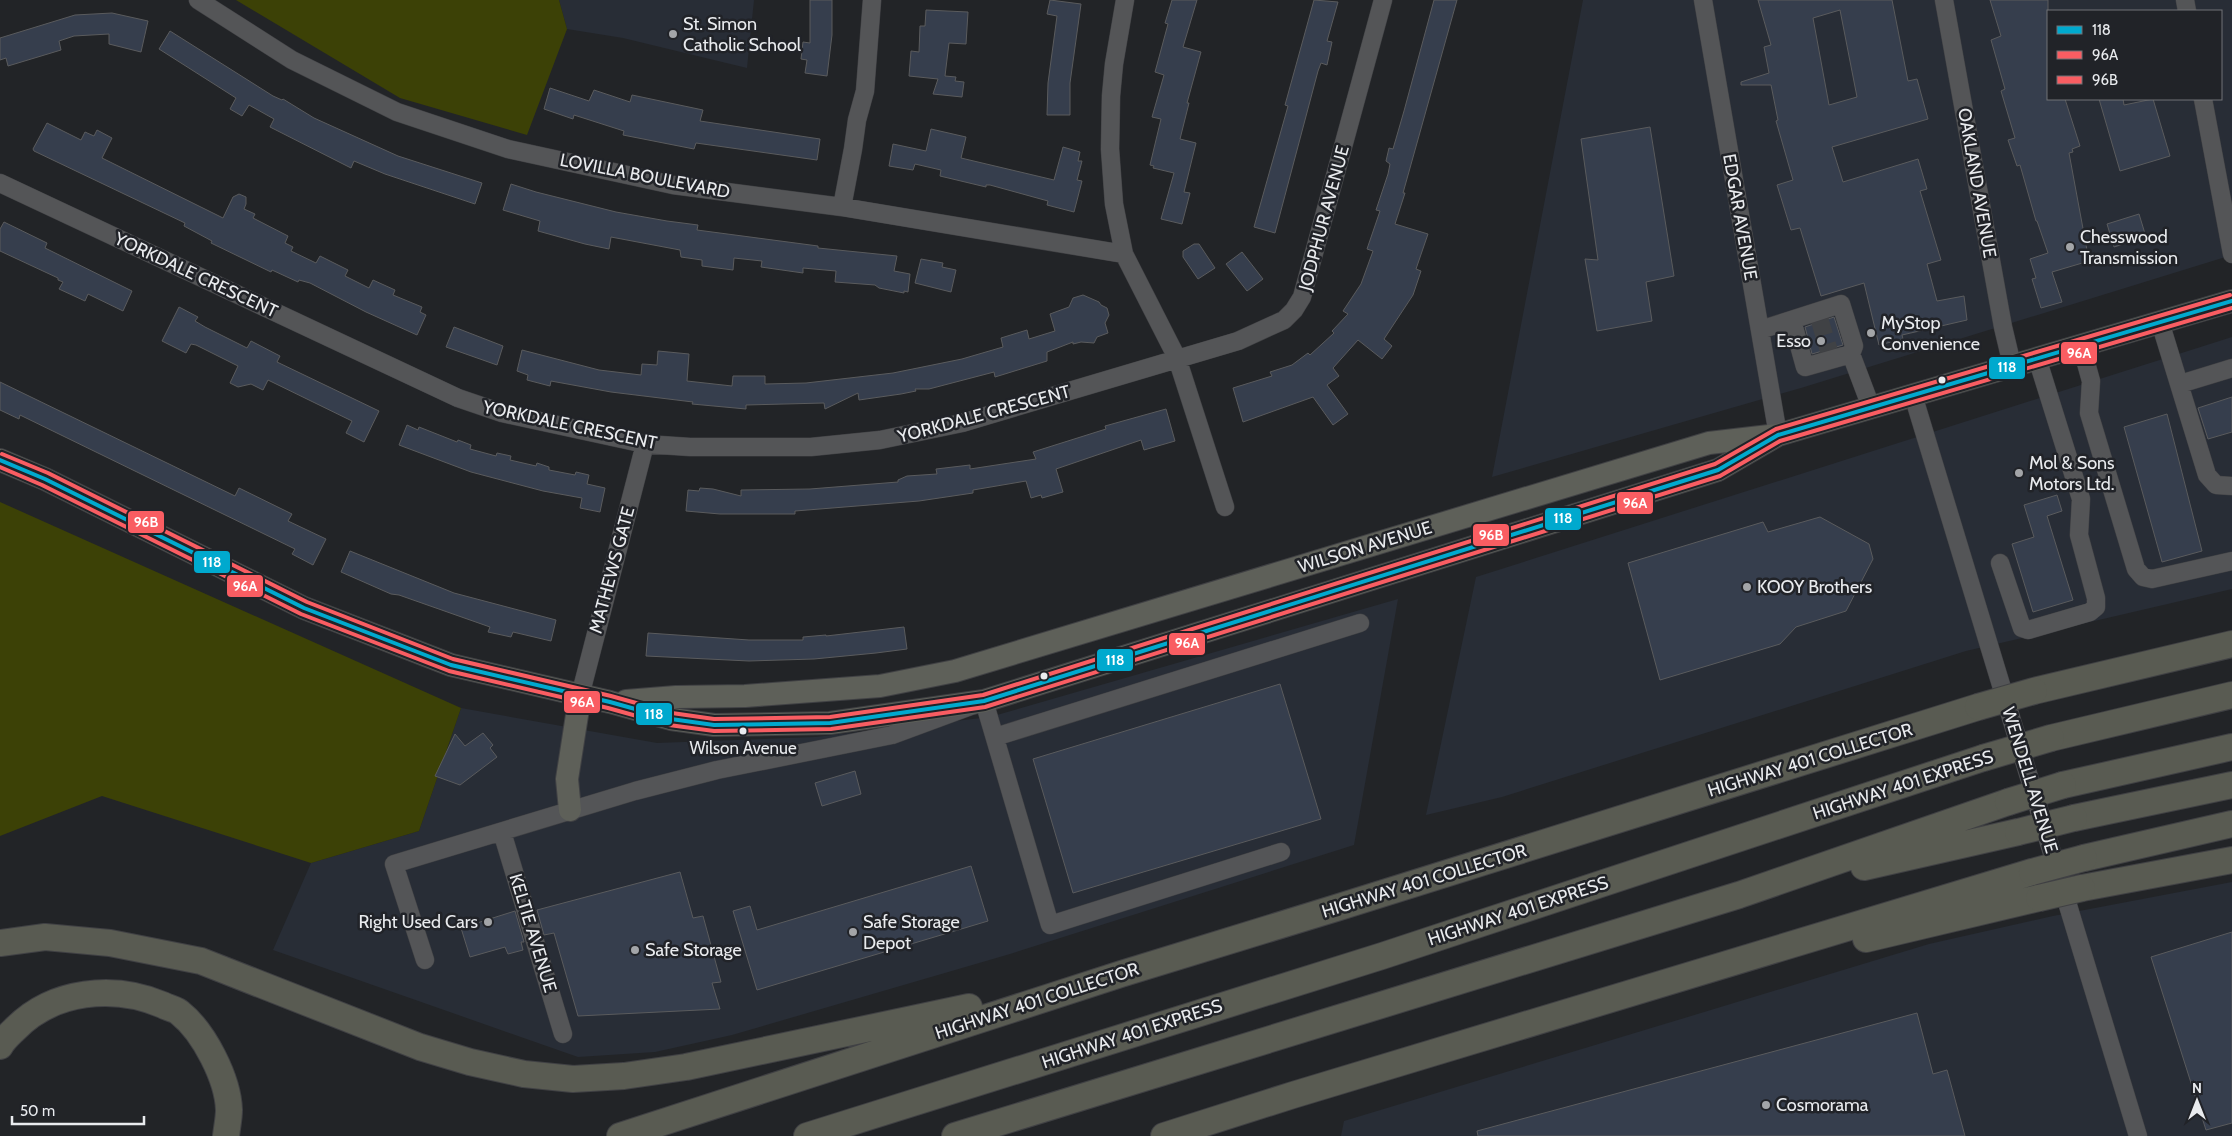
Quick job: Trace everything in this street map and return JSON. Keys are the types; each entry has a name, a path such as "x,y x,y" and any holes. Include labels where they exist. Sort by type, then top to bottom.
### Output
{"highway":[{"name":"HIGHWAY 401 COLLECTOR","path":"620,1136 1121,974 1978,707 2034,691 2232,644"},
{"name":"HIGHWAY 401 EXPRESS","path":"807,1136 1382,956 1983,758 2051,738 2232,695"},
{"path":"955,1136 1739,895 2008,802 2063,785 2232,747"},
{"path":"1739,895 2074,818 2232,785"},
{"path":"1164,1136 1293,1095 2032,872 2232,824"},
{"path":"1644,990 2082,888 2232,860"},
{"path":"0,943 45,937 110,943 201,961 429,1050 470,1062 524,1074 573,1078 624,1076 686,1067 818,1041 1121,974"},
{"path":"0,1046 30,1014 56,1001 82,994 128,994 155,1002 179,1012 195,1029 210,1050 221,1078 229,1109 226,1136"}],"main road":[{"name":"WILSON AVENUE","path":"610,702 676,697 745,696 880,686 955,671 1709,443 1778,435 2232,301"},
{"name":"WILSON AVENUE","path":"984,701 1718,470 1778,435"},
{"path":"0,460 46,479 304,608 451,665 610,702 671,719 714,725 830,723 984,701"},
{"path":"570,810 567,779 580,696"}],"street":[{"name":"LOVILLA BOULEVARD","path":"198,0 292,60 397,112 508,148 673,186 842,207 1124,254"},
{"path":"842,207 857,120 865,91 872,0"},
{"path":"1125,0 1114,64 1110,148 1114,204 1124,254 1177,358 1225,507"},
{"name":"JODPHUR AVENUE","path":"1177,358 1238,341 1270,328 1284,320 1294,310 1302,297 1383,0"},
{"name":"EDGAR AVENUE","path":"1703,0 1778,435"},
{"name":"OAKLAND AVENUE","path":"1944,0 2001,320 2012,365"},
{"path":"2203,100 2232,254"},
{"name":"YORKDALE CRESCENT","path":"0,183 458,398 502,413 645,444 753,448 811,447 880,440 999,413 1177,358"},
{"path":"1760,330 1818,314 1841,304 1854,346 1851,354 1871,407"},
{"path":"1792,320 1805,367 1831,355 1851,354"},
{"path":"2160,322 2207,475 2216,485 2232,486"},
{"path":"2081,345 2091,381 2089,413 2136,569 2142,577 2152,579 2232,561"},
{"path":"2000,563 2022,628 2028,630 2090,612 2096,607 2096,598 2079,535 2081,499 2037,358"},
{"path":"2180,384 2232,368"},
{"name":"WENDELL AVENUE","path":"1913,395 2138,1136"},
{"name":"MATHEWS GATE","path":"580,696 645,444"},
{"path":"995,738 1360,623"},
{"path":"984,701 1050,925 1281,852"},
{"name":"WILSON AVENUE","path":"425,960 394,864 570,810 717,770 892,735 984,701"},
{"name":"KELTIE AVENUE","path":"502,832 563,1034"}],"shaded area":[{"name":"St. Simon Catholic School","path":"559,0 754,0 747,68 623,38 567,29"},
{"path":"1583,0 2232,0 2232,255 1801,388 1492,477"},
{"path":"2232,337 2232,589 1966,651 1502,797 1426,815 1476,577"},
{"path":"1398,599 1354,845 1010,954 732,1035 655,1052 578,1057 273,950 311,863 419,831 461,708 657,743 815,737 990,717"},
{"path":"2232,882 2232,1136 1341,1136 1344,1121 1929,944 2053,916"}],"green space":[{"path":"236,0 559,0 567,29 527,135 400,98"},
{"path":"0,502 461,708 419,831 311,863 102,796 0,836"}],"building":[{"path":"810,0 832,0 832,35 827,76 805,73 807,60 801,59 803,42 810,43"},
{"path":"1050,0 1081,4 1070,83 1070,115 1047,115 1048,83 1057,16 1047,14"},
{"path":"1172,0 1197,0 1183,47 1201,52 1187,103 1189,103 1180,139 1196,143 1184,192 1190,193 1182,224 1161,219 1174,173 1153,168 1154,166 1150,165 1161,119 1152,117 1164,75 1155,72 1168,24 1165,23"},
{"path":"1314,0 1338,2 1327,41 1332,42 1327,65 1321,63 1318,71 1275,233 1254,227 1288,106 1285,105"},
{"path":"1434,0 1457,0 1395,224 1428,234 1416,269 1421,271 1413,295 1384,339 1392,346 1382,359 1358,340 1333,368 1339,376 1327,385 1348,414 1333,425 1313,397 1243,422 1233,388 1272,376 1270,372 1292,365 1308,353 1310,355 1334,333 1332,331 1348,314 1343,311 1361,284 1373,251 1367,249 1380,211 1376,210 1388,174 1390,164 1386,161 1389,148 1393,149"},
{"path":"1758,0 1892,0 1908,81 1917,79 1928,119 1832,147 1843,182 1918,159 1927,189 1920,191 1941,260 1927,264 1937,301 1964,296 1967,320 1902,335 1903,339 1879,345 1864,283 1821,296 1800,228 1791,230 1777,185 1793,180 1776,121 1778,120 1771,85 1741,85 1741,82 1769,73 1764,47 1771,45","holes":["1840,10 1857,97 1829,105 1813,18"]},
{"path":"1990,0 2048,0 2047,100 2065,100 2080,146 2072,149 2073,152 2069,153 2089,261 2052,272 2062,302 2041,308 2032,279 2036,278 2030,259 2048,253 2036,221 2020,165 2017,166 2008,140 2015,138 2001,91 2005,89 1991,40 2001,36"},
{"path":"926,10 968,12 966,44 949,43 945,76 956,77 955,81 964,82 962,97 933,94 938,79 909,76 911,51 919,52 920,26 925,26"},
{"path":"112,13 148,21 141,52 109,44 109,34 74,36 59,41 61,50 8,66 6,58 0,60 0,38 75,15"},
{"path":"170,31 273,96 283,99 314,118 398,156 482,183 475,204 385,174 354,161 351,168 270,127 274,119 249,105 242,116 230,109 236,98 159,49"},
{"path":"550,88 589,101 594,90 630,102 632,95 703,110 700,121 820,139 817,160 696,143 694,149 623,135 624,131 574,115 573,119 544,109"},
{"path":"2099,100 2123,100 2124,105 2153,100 2170,156 2120,171"},
{"path":"47,123 81,140 85,132 94,136 97,130 112,138 102,158 223,218 233,197 239,194 246,197 244,209 255,214 253,218 288,236 285,243 293,247 291,251 316,263 320,256 348,270 345,276 369,288 373,280 395,290 393,295 422,307 420,312 426,315 417,335 366,312 310,283 299,280 298,282 272,270 271,272 211,243 212,241 184,226 185,223 34,151 33,149"},
{"path":"1650,127 1674,276 1646,282 1652,321 1597,331 1585,259 1598,260 1581,139"},
{"path":"931,129 966,137 961,158 1054,180 1063,147 1080,152 1078,161 1082,161 1077,180 1082,181 1074,212 1047,205 1048,201 990,185 986,185 986,187 940,176 941,170 915,164 913,170 889,166 893,144 926,151"},
{"path":"511,184 616,212 698,225 697,230 818,246 818,248 897,256 894,271 910,274 908,292 904,291 904,293 879,288 875,285 835,282 836,271 803,268 803,273 761,267 762,261 734,258 733,270 702,266 702,260 681,257 680,250 611,237 609,249 585,244 538,231 540,221 503,210"},
{"path":"2139,214 2146,237 2114,247 2107,224"},
{"path":"4,222 47,243 45,248 132,291 123,311 88,294 85,301 59,289 63,282 58,280 58,278 0,251 0,229"},
{"path":"1194,244 1199,244 1215,268 1198,279 1183,257 1183,251"},
{"path":"1242,252 1263,279 1247,291 1226,264"},
{"path":"921,259 943,263 942,267 956,270 951,292 915,283"},
{"path":"1083,295 1107,308 1109,315 1105,323 1108,333 1097,337 1094,343 1081,342 1073,344 1073,342 1047,352 1047,361 995,377 994,372 929,389 915,389 916,391 859,400 858,393 825,409 824,403 746,405 746,409 692,404 693,402 611,392 551,381 550,386 527,380 528,375 517,371 522,350 599,370 641,375 642,364 657,365 658,351 689,354 687,381 732,386 733,376 765,376 765,384 806,383 893,373 962,359 1003,347 1001,338 1027,330 1029,339 1055,331 1050,314 1069,307 1073,298"},
{"path":"179,307 198,317 195,321 205,327 247,348 251,341 280,356 277,362 379,411 364,442 346,433 352,421 268,380 263,390 251,384 238,387 230,383 238,366 196,345 191,344 186,353 162,341"},
{"path":"1834,317 1843,345 1812,354 1805,327"},
{"path":"454,327 503,346 497,365 446,347"},
{"path":"0,382 235,496 239,488 292,514 288,521 326,539 313,565 292,554 295,549 20,415 19,419 0,410"},
{"path":"2232,397 2232,432 2208,439 2198,408"},
{"path":"1166,409 1175,441 1144,450 1141,440 1056,469 1063,492 1042,498 1041,495 1031,498 1026,481 973,490 973,493 919,501 795,511 795,514 720,514 686,511 688,490 699,491 700,488 713,489 741,496 741,490 810,489 898,482 898,480 907,476 937,474 936,469 970,465 970,469 1036,459 1033,452 1106,429 1105,426"},
{"path":"2167,414 2202,551 2162,562 2124,427"},
{"path":"407,425 418,430 419,427 457,442 458,440 471,445 470,449 496,456 497,453 511,456 510,460 536,466 537,463 549,467 549,470 575,475 576,472 589,475 587,484 605,488 600,512 580,508 582,498 543,491 471,472 399,445"},
{"path":"2057,495 2062,511 2047,516 2073,600 2033,612 2012,544 2034,537 2024,505"},
{"name":"KOOY Brothers","path":"1820,517 1869,544 1873,559 1846,611 1796,627 1780,644 1660,680 1628,563 1763,522 1768,532"},
{"path":"350,551 454,593 556,620 551,641 513,632 511,637 488,632 490,627 399,595 391,594 341,572"},
{"path":"904,627 907,649 876,653 814,659 749,661 646,656 648,633 749,640 803,640 803,637"},
{"path":"1280,684 1321,819 1073,893 1033,759"},
{"path":"483,733 493,745 490,748 497,757 460,785 435,776 455,734 465,746"},
{"path":"855,771 861,794 822,806 815,783"},
{"path":"971,866 988,921 757,990 733,911 750,906 757,930"},
{"name":"Safe Storage","path":"680,872 693,918 703,916 721,982 712,983 720,1009 578,1016 554,933 544,935 537,910"},
{"path":"515,911 524,942 521,942 523,950 508,954 505,947 470,957 461,928"},
{"path":"2232,932 2232,1123 2206,1130 2151,957"},
{"name":"Cosmorama","path":"1917,1013 1933,1074 1947,1070 1965,1136 1478,1136 1477,1131"}],"tunnel":[{"path":"1819,318 1829,351"}],"transit line":[{"name":"96B","path":"2,454 48,473 307,602 453,659 611,696 672,713 714,719 830,717 983,695 1715,464 1776,429 2230,295"},
{"name":"118","path":"0,460 45,479 304,608 451,665 610,702 671,719 714,725 830,723 984,701 1718,470 1778,435 2232,301"},
{"name":"96A","path":"0,467 42,485 301,614 449,671 608,708 669,725 714,731 831,729 985,707 1720,476 1780,441 2232,308"}],"place":[{"name":"St. Simon Catholic School","path":"673,34"},
{"name":"Chesswood Transmission","path":"2070,247"},
{"name":"MyStop Convenience","path":"1871,333"},
{"name":"Esso","path":"1821,341"},
{"name":"Mol & Sons Motors Ltd.","path":"2019,473"},
{"name":"KOOY Brothers","path":"1747,587"},
{"name":"Wilson Avenue","path":"743,731"},
{"name":"Right Used Cars","path":"488,922"},
{"name":"Safe Storage Depot","path":"853,932"},
{"name":"Safe Storage","path":"635,950"},
{"name":"Cosmorama","path":"1766,1105"}]}
